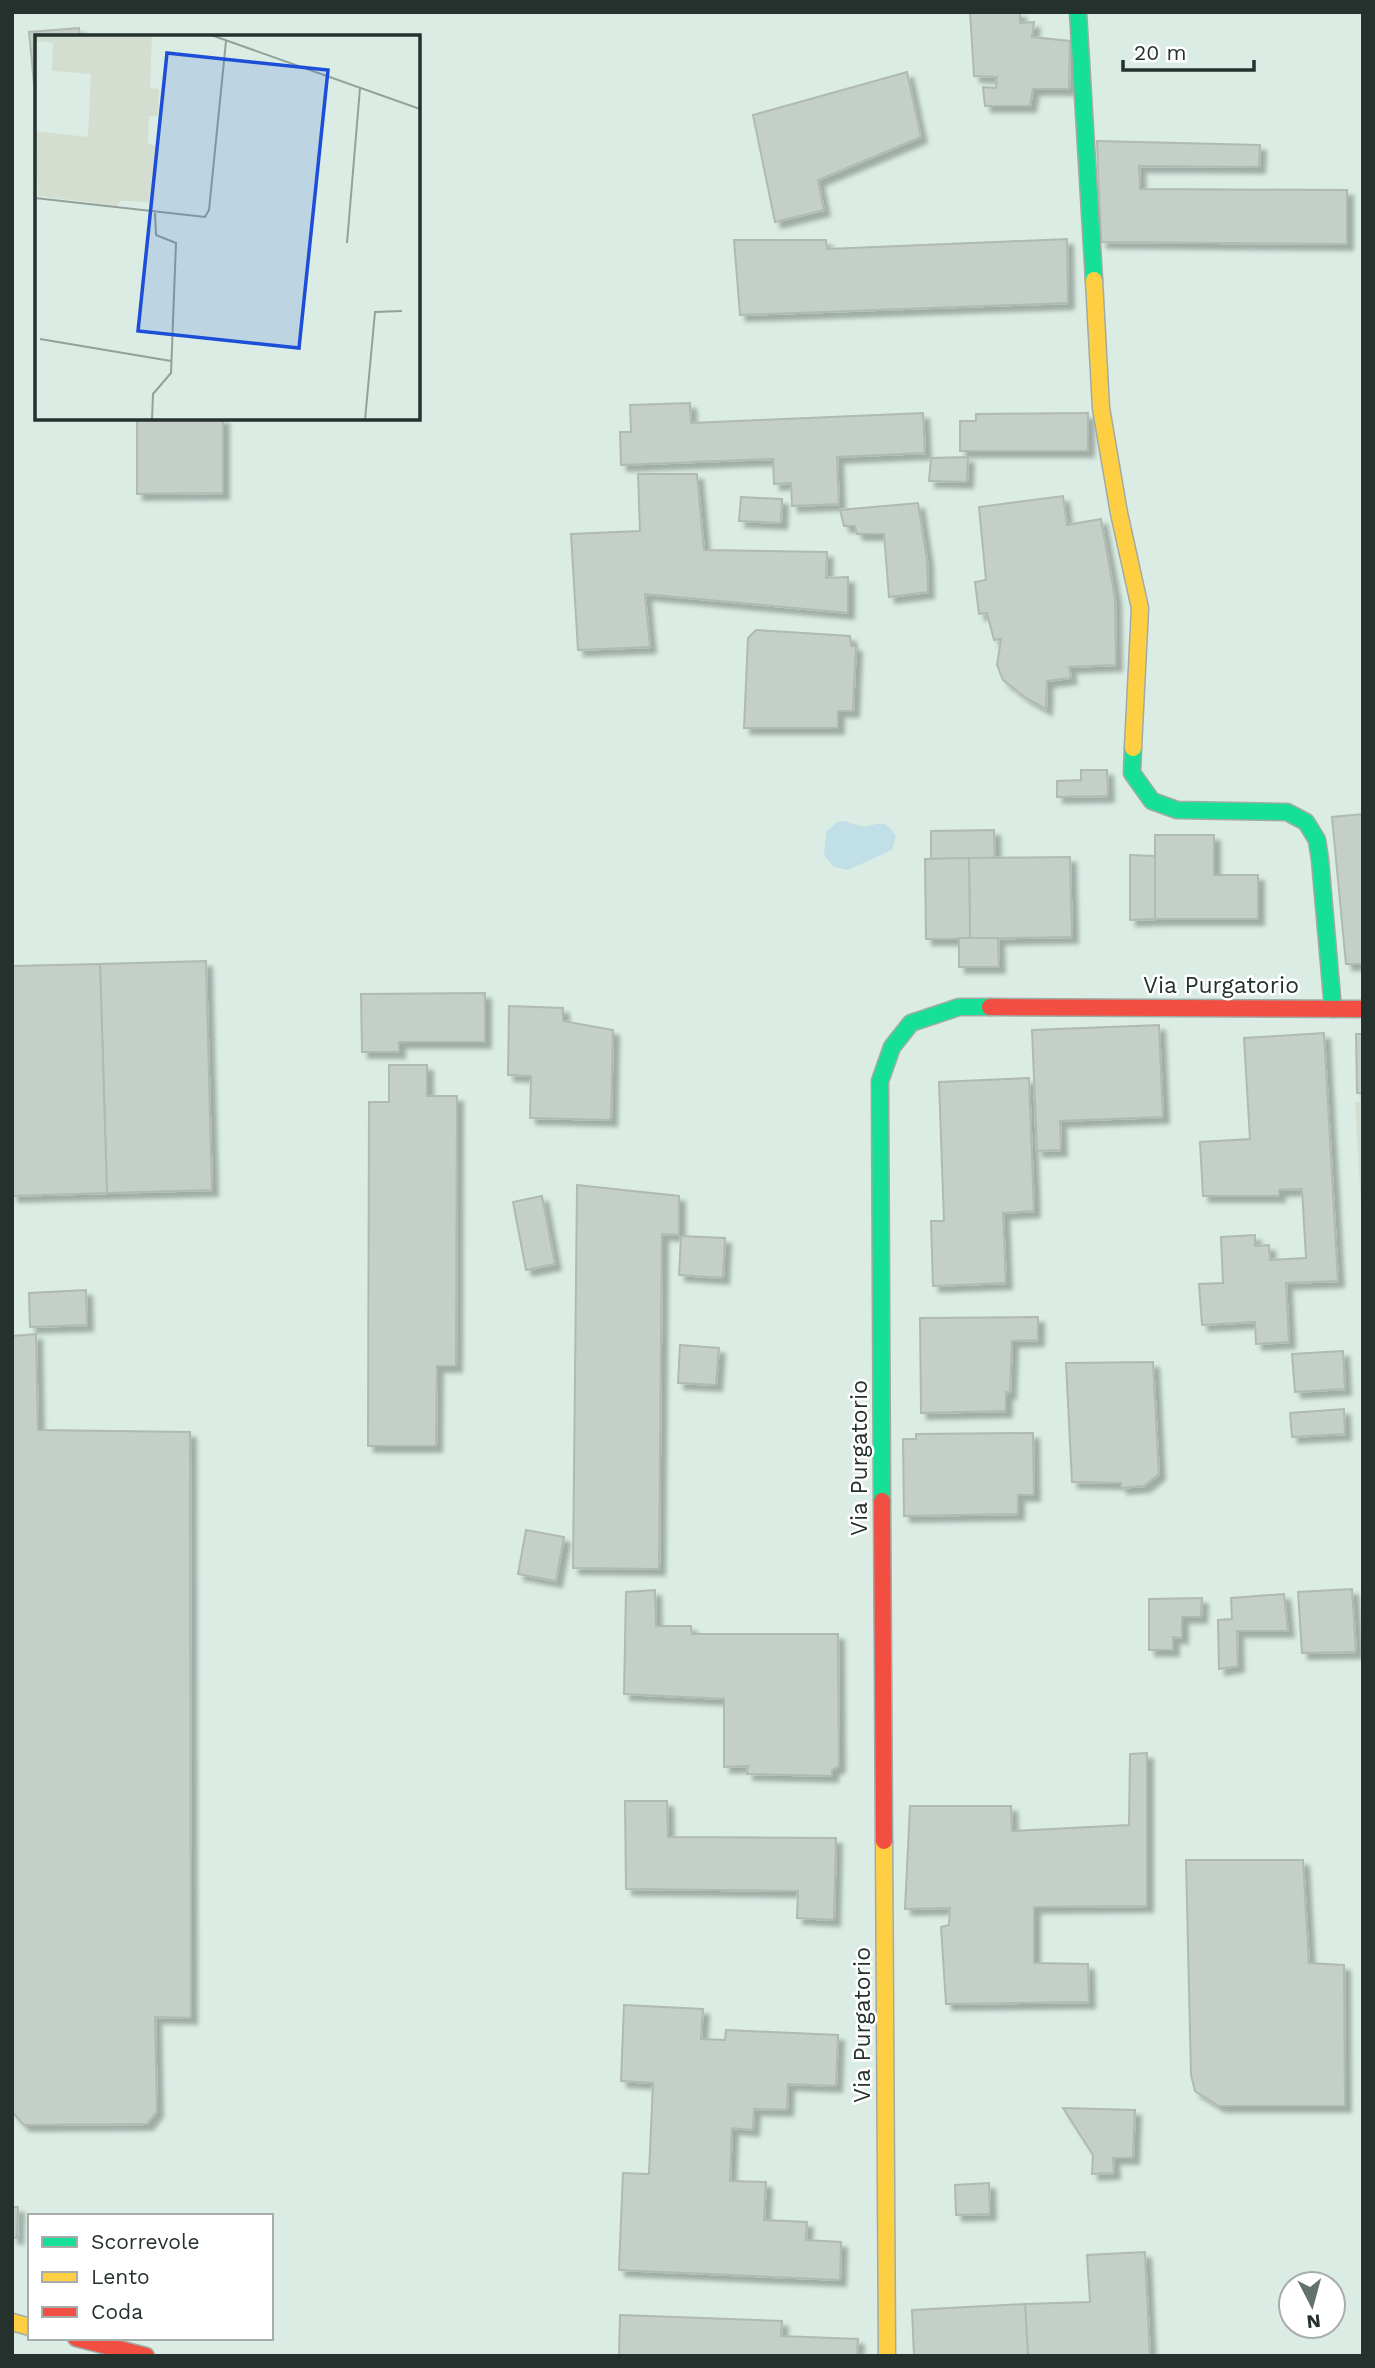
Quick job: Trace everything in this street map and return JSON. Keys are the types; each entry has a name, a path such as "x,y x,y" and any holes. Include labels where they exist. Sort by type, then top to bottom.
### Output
{"street":[{"path":"1078,12 1101,408 1119,513 1140,608 1132,773 1152,801 1177,810 1286,812 1306,822 1317,840 1320,860 1333,1009"},
{"name":"Via Purgatorio","path":"887,2356 880,1081 892,1047 911,1023 959,1007 1363,1009"},
{"path":"84,2340 145,2356"}],"green space":[{"path":"1355,1102 1363,1102 1363,1236"}],"water":[{"path":"844,821 861,826 887,825 896,836 892,850 848,870 834,867 824,855 826,832 837,822"}],"building":[{"path":"970,12 1020,12 1020,23 1034,22 1032,37 1070,41 1069,89 1033,89 1030,106 985,106 983,87 996,88 997,77 974,76"},
{"path":"79,28 80,35 35,35 35,95 29,32"},
{"path":"907,72 921,137 818,180 824,210 775,222 753,115"},
{"path":"1097,141 1260,145 1259,167 1139,166 1140,189 1347,190 1347,244 1101,242"},
{"path":"1067,239 1068,303 740,315 734,240 826,240 827,249"},
{"path":"690,403 691,423 923,413 925,453 837,457 839,504 792,506 791,483 774,484 773,459 621,465 620,432 631,432 630,405"},
{"path":"1088,413 1088,451 960,451 960,421 976,421 976,414"},
{"path":"137,420 223,420 223,493 137,494"},
{"path":"968,457 967,482 929,481 931,458"},
{"path":"638,474 697,474 704,550 827,552 826,578 848,577 848,613 645,594 650,647 578,650 571,534 640,531"},
{"path":"1063,496 1067,525 1101,519 1115,598 1116,665 1069,667 1071,678 1047,681 1046,709 1003,680 997,665 1001,639 994,640 987,613 979,614 975,582 986,580 979,507"},
{"path":"741,497 782,499 781,523 739,521"},
{"path":"918,503 927,559 928,592 889,597 884,534 857,534 855,526 844,526 840,510"},
{"path":"756,630 850,636 851,646 856,646 853,711 838,711 838,728 744,728 748,638"},
{"path":"1081,770 1107,770 1108,796 1057,797 1057,781 1081,780"},
{"path":"1363,814 1363,964 1346,964 1332,817"},
{"path":"994,830 995,858 931,859 931,831"},
{"path":"1155,835 1214,835 1214,875 1258,875 1258,919 1155,919"},
{"path":"1130,855 1155,856 1155,919 1130,920"},
{"path":"1070,857 1072,937 970,939 969,858"},
{"path":"969,858 970,939 926,939 925,859"},
{"path":"959,938 998,938 999,967 959,967"},
{"path":"206,961 212,1190 107,1193 100,964"},
{"path":"100,964 107,1193 12,1196 12,966"},
{"path":"485,993 485,1042 399,1042 399,1052 362,1052 361,994"},
{"path":"509,1006 563,1008 563,1021 613,1030 611,1120 530,1118 531,1076 508,1075"},
{"path":"1159,1025 1163,1117 1060,1121 1061,1150 1037,1151 1032,1030"},
{"path":"1324,1033 1338,1281 1286,1283 1289,1342 1256,1344 1255,1322 1202,1325 1199,1284 1223,1283 1221,1237 1255,1235 1255,1246 1269,1245 1270,1260 1306,1258 1302,1189 1279,1190 1279,1196 1203,1196 1200,1142 1250,1139 1244,1038"},
{"path":"1356,1034 1363,1034 1363,1093 1357,1093"},
{"path":"389,1065 427,1065 427,1096 457,1096 456,1366 437,1366 436,1446 368,1446 369,1102 389,1102"},
{"path":"1029,1078 1034,1211 1003,1213 1006,1283 933,1286 931,1221 944,1221 939,1082"},
{"path":"577,1185 679,1196 679,1235 662,1234 659,1569 573,1568"},
{"path":"542,1196 555,1264 526,1270 513,1202"},
{"path":"681,1236 725,1238 723,1278 679,1275"},
{"path":"86,1290 87,1325 30,1327 29,1293"},
{"path":"1038,1317 1038,1340 1012,1341 1010,1393 1006,1392 1006,1411 921,1413 920,1318"},
{"path":"36,1334 38,1430 190,1432 191,2018 155,2017 157,2111 147,2124 24,2125 12,2112 12,1336"},
{"path":"680,1345 719,1348 716,1385 678,1383"},
{"path":"1343,1351 1345,1389 1295,1392 1292,1354"},
{"path":"1153,1362 1159,1474 1144,1486 1121,1488 1121,1483 1072,1482 1066,1363"},
{"path":"1344,1409 1345,1434 1292,1437 1290,1413"},
{"path":"1033,1433 1034,1495 1018,1495 1018,1514 904,1516 903,1439 916,1439 916,1434"},
{"path":"526,1530 564,1537 556,1581 518,1574"},
{"path":"1352,1589 1356,1652 1302,1653 1298,1592"},
{"path":"655,1590 656,1626 691,1626 692,1634 838,1634 839,1766 832,1770 832,1776 747,1774 748,1766 724,1767 724,1699 624,1694 626,1592"},
{"path":"1284,1594 1288,1631 1237,1631 1238,1666 1219,1669 1218,1620 1232,1619 1231,1598"},
{"path":"1202,1598 1201,1617 1182,1617 1182,1638 1173,1637 1173,1650 1149,1650 1149,1599"},
{"path":"1147,1753 1147,1906 1034,1907 1034,1963 1088,1964 1089,2002 946,2004 941,1927 949,1925 950,1908 905,1909 910,1806 1011,1806 1012,1831 1129,1825 1130,1754"},
{"path":"625,1801 667,1801 668,1837 836,1838 834,1920 797,1918 798,1891 626,1889"},
{"path":"1186,1860 1303,1860 1309,1963 1344,1965 1345,2106 1219,2106 1195,2091 1191,2075"},
{"path":"624,2005 703,2009 701,2039 725,2040 726,2030 838,2035 836,2086 788,2084 787,2110 754,2109 753,2130 732,2128 730,2181 766,2182 764,2220 807,2222 806,2240 841,2242 840,2280 619,2270 623,2173 649,2174 653,2083 621,2081"},
{"path":"1063,2108 1135,2110 1133,2158 1113,2158 1114,2173 1092,2174 1093,2155"},
{"path":"989,2183 990,2214 956,2215 955,2185"},
{"path":"12,2207 18,2207 17,2238 12,2237"},
{"path":"1145,2252 1150,2356 1028,2356 1025,2304 1090,2302 1087,2255"},
{"path":"1025,2304 1028,2356 914,2356 912,2310"},
{"path":"620,2315 782,2321 781,2336 858,2339 857,2356 619,2356"}],"traffic: fast":[{"path":"1078,12 1094,280"},
{"path":"1133,748 1132,773 1152,801 1177,810 1287,812 1306,822 1317,840 1320,860 1333,1009"},
{"path":"882,1501 880,1081 892,1047 911,1023 959,1007 990,1007"}],"traffic: slow":[{"path":"1094,280 1101,408 1119,513 1140,608 1133,748"},
{"path":"884,1841 887,2356"},
{"path":"12,2322 28,2326"}],"traffic: jam":[{"path":"990,1007 1363,1009"},
{"path":"882,1501 884,1841"},
{"path":"84,2340 146,2356"}]}
